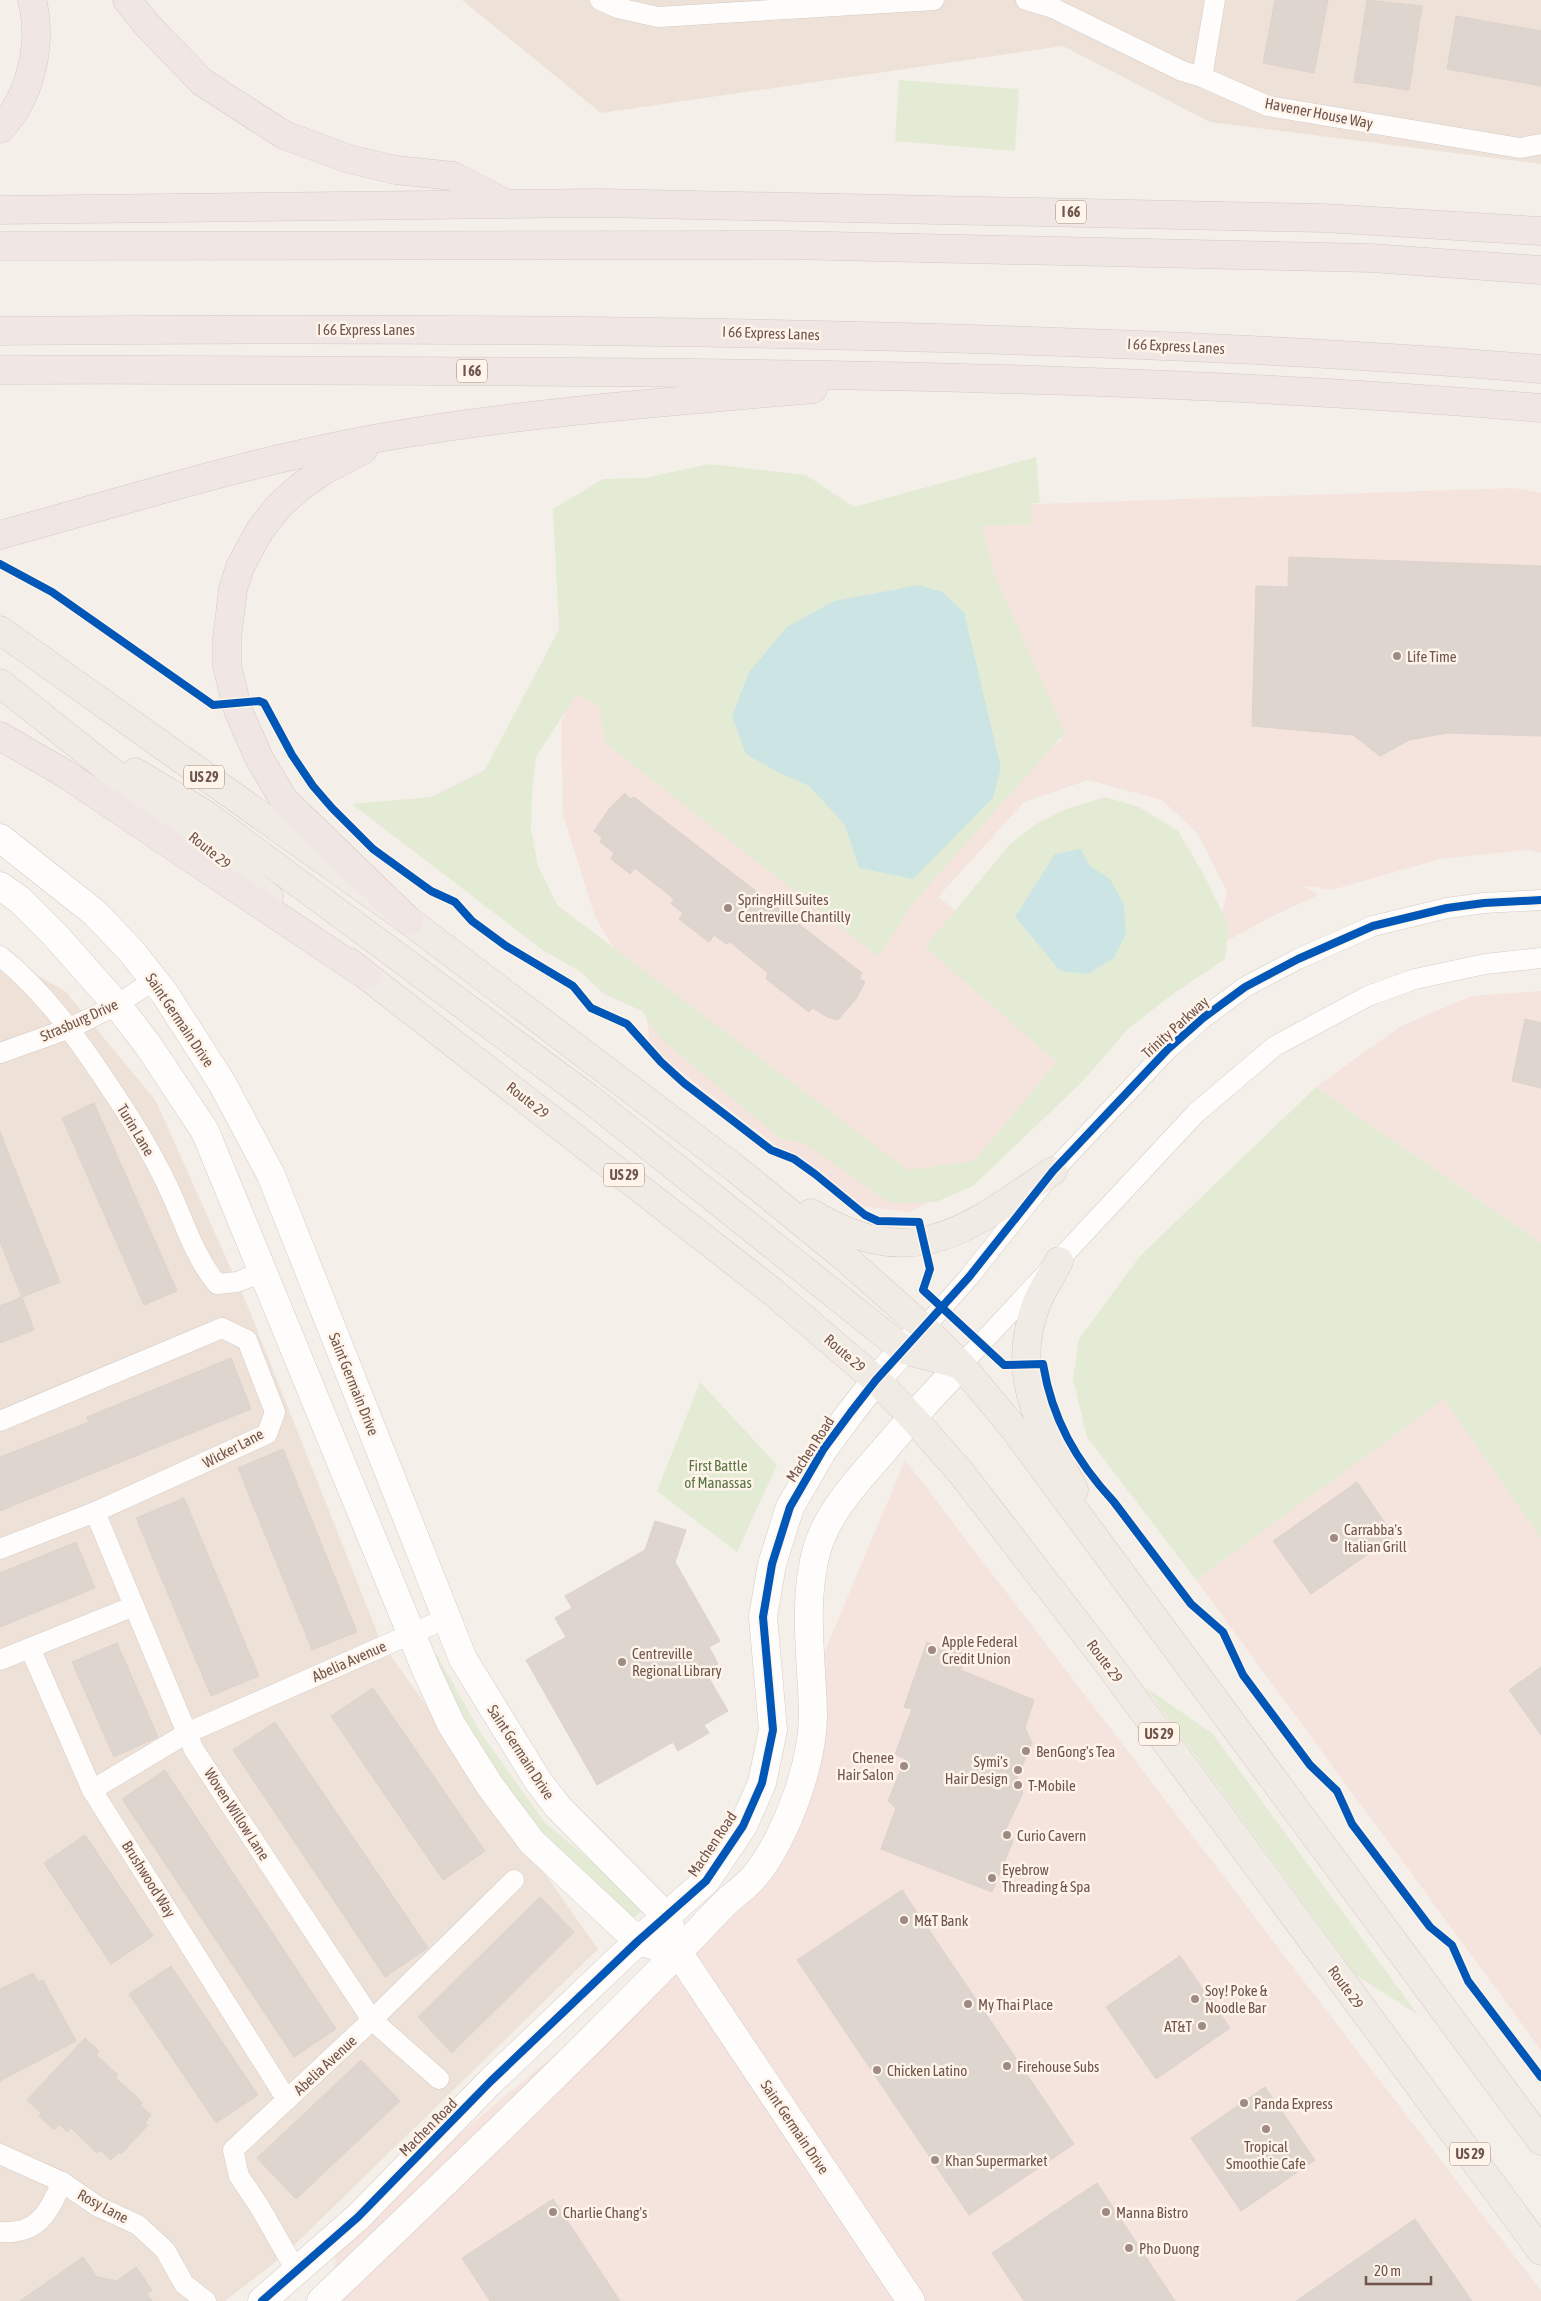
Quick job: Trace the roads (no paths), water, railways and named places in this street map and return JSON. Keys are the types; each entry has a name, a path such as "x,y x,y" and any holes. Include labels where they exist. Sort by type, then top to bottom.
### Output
{"highway":[{"path":"0,129 12,113 29,78 36,37 32,0"},
{"path":"127,0 148,26 202,82 284,135 349,159 396,170 453,176 504,203"},
{"name":"I 66","path":"0,210 504,203 1177,214 1333,219 1541,231"},
{"path":"0,246 788,245 1371,258 1541,270"},
{"name":"I 66 Express Lanes","path":"0,331 488,329 716,332 1172,345 1415,359 1541,369"},
{"name":"I 66","path":"0,370 759,372 1209,387 1541,408"},
{"path":"0,535 260,464 407,433 595,408 945,377"},
{"path":"407,433 363,450 323,471 300,487 279,506 260,530 240,567 233,589 227,638 227,666 238,710 259,758 284,800 410,921"},
{"path":"0,736 64,773 367,976"}],"main road":[{"name":"US 29","path":"0,630 410,921 736,1169 844,1256 924,1328 961,1365 1012,1426 1539,2138"},
{"name":"Route 29","path":"0,683 367,976 766,1286 876,1380 912,1417 962,1474 1106,1662 1541,2251"},
{"path":"37,713 213,820 590,1099 904,1350 961,1365"},
{"path":"736,1169 838,1230 874,1241 900,1243 932,1240 951,1234 982,1218 1053,1170"},
{"path":"1059,1261 1036,1305 1026,1344 1026,1364 1030,1394 1037,1419 1110,1558"}],"street":[{"path":"600,0 618,8 658,17 934,0"},
{"name":"Havener House Way","path":"1026,0 1053,8 1182,71 1202,77 1268,106 1520,148 1541,144"},
{"path":"1202,77 1216,0"},
{"name":"Saint Germain Drive","path":"0,838 95,913 132,952 154,980 222,1083 271,1175 463,1659 538,1781 558,1807 667,1917 678,1952 911,2301"},
{"path":"0,886 20,900 55,935 117,1004 148,1046 205,1131 411,1634 451,1724 490,1786 532,1842 638,1941 678,1952"},
{"name":"Trinity Parkway","path":"924,1328 969,1277 1053,1170 1168,1049 1203,1018 1245,987 1306,955 1373,926 1446,908 1484,903 1541,900"},
{"name":"Turin Lane","path":"0,956 15,968 70,1028 140,1132 169,1188 204,1268 217,1284 237,1282 263,1272"},
{"path":"321,2301 455,2170 523,2108 754,1876 778,1839 799,1789 808,1754 813,1717 810,1597 817,1548 848,1490 912,1417 1196,1112 1275,1046 1368,996 1415,979 1485,964 1541,958"},
{"name":"Strasburg Drive","path":"0,1053 70,1028 117,1004 154,980"},
{"name":"Wicker Lane","path":"0,1421 222,1328 247,1340 275,1412 267,1434 95,1512 0,1549"},
{"name":"Machen Road","path":"262,2301 358,2217 491,2081 638,1941 706,1882 743,1826 762,1783 773,1730 763,1617 772,1564 790,1507 823,1450 876,1380 924,1328"},
{"name":"Woven Willow Lane","path":"95,1512 194,1750 372,2020 438,2079"},
{"path":"0,1660 134,1606"},
{"name":"Abelia Avenue","path":"92,1790 188,1733 447,1618"},
{"name":"Brushwood Way","path":"30,1648 92,1790 287,2100"},
{"name":"Abelia Avenue","path":"297,2272 259,2206 239,2176 233,2150 372,2020 514,1880"},
{"name":"Rosy Lane","path":"0,2154 62,2182 97,2206 138,2225 165,2250 184,2293 206,2301"},
{"path":"0,2232 12,2233 38,2223 50,2211 62,2182"}],"water":[{"path":"919,585 942,592 964,612 1001,768 993,798 913,879 859,868 845,825 809,786 777,772 746,754 732,716 749,672 787,627 834,601"},
{"path":"1081,849 1090,866 1110,879 1124,904 1126,934 1114,958 1088,974 1060,971 1015,917 1055,854"}],"place":[{"name":"Life Time","path":"1397,656"},
{"name":"SpringHill Suites Centreville Chantilly","path":"728,908"},
{"name":"Carrabba's Italian Grill","path":"1334,1538"},
{"name":"Apple Federal Credit Union","path":"932,1650"},
{"name":"Centreville Regional Library","path":"622,1662"},
{"name":"BenGong's Tea","path":"1026,1751"},
{"name":"Chenee Hair Salon","path":"904,1766"},
{"name":"Symi’s Hair Design","path":"1018,1770"},
{"name":"T-Mobile","path":"1018,1785"},
{"name":"Curio Cavern","path":"1007,1835"},
{"name":"Eyebrow Threading & Spa","path":"992,1878"},
{"name":"M&T Bank","path":"904,1920"},
{"name":"Soy! Poke & Noodle Bar","path":"1195,1999"},
{"name":"My Thai Place","path":"968,2004"},
{"name":"AT&T","path":"1202,2026"},
{"name":"Firehouse Subs","path":"1007,2066"},
{"name":"Chicken Latino","path":"877,2070"},
{"name":"Panda Express","path":"1244,2103"},
{"name":"Tropical Smoothie Cafe","path":"1266,2129"},
{"name":"Khan Supermarket","path":"935,2160"},
{"name":"Charlie Chang's","path":"553,2212"},
{"name":"Manna Bistro","path":"1106,2212"},
{"name":"Pho Duong","path":"1129,2248"}],"park label":[{"name":"First Battle of Manassas","path":"718,1474"}]}
